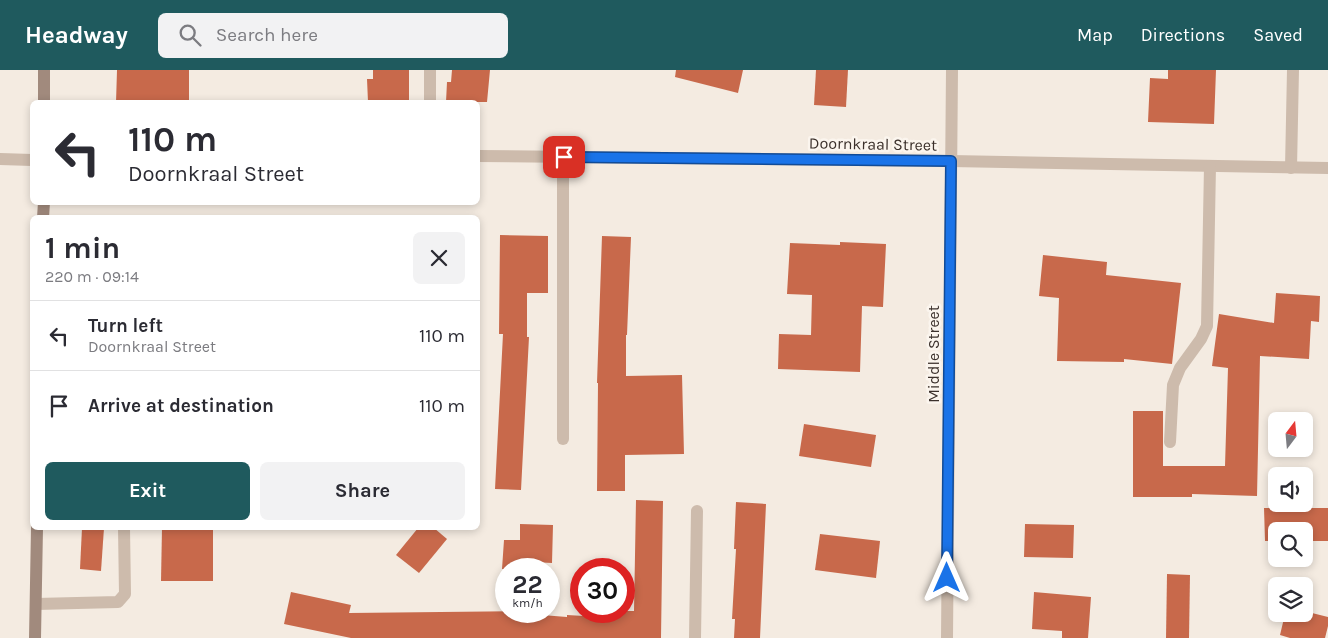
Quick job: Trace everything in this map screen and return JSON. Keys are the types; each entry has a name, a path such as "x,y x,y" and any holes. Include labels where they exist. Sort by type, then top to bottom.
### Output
{"main road":[{"path":"44,70 44,100"},
{"path":"35,638 37,530"}],"street":[{"path":"430,70 430,100"},
{"name":"Middle Street","path":"947,638 952,70"},
{"path":"1291,168 1293,70"},
{"name":"Doornkraal Street","path":"480,156 951,161 1328,168"},
{"path":"563,439 564,157"},
{"path":"0,159 30,160"},
{"path":"1170,442 1173,385 1180,368 1201,339 1207,326 1210,166"},
{"path":"695,638 697,512"},
{"path":"36,604 118,602 124,594 124,530"}],"building":[{"path":"117,70 189,70 189,100 116,100"},
{"path":"373,70 409,70 409,100 368,100 367,79 373,79"},
{"path":"452,70 490,70 487,102 480,102 480,100 446,100 447,82 451,82"},
{"path":"676,70 743,70 738,93 675,77"},
{"path":"816,70 848,70 846,107 814,105"},
{"path":"1168,70 1216,70 1214,124 1148,122 1150,78 1168,79"},
{"path":"500,235 548,236 548,293 527,293 527,337 529,337 521,490 495,489 503,334 499,334"},
{"path":"602,236 631,237 626,376 682,375 684,454 625,455 625,491 597,491 597,383"},
{"path":"840,242 886,244 883,307 862,306 860,372 778,369 779,334 811,335 812,295 787,294 790,243 840,245"},
{"path":"1043,255 1107,262 1106,275 1181,283 1172,364 1124,359 1124,362 1057,361 1059,298 1039,296"},
{"path":"1276,293 1320,296 1319,322 1311,321 1309,359 1260,356 1257,496 1192,494 1192,497 1133,497 1133,411 1163,411 1163,466 1225,466 1228,368 1212,366 1219,314 1274,323"},
{"path":"804,424 876,435 871,467 799,456"},
{"path":"636,500 663,501 661,638 351,638 284,624 291,592 351,605 349,613 495,611 495,623 560,623 560,616 567,617 567,615 570,615 570,623 635,623"},
{"path":"736,502 766,504 760,638 734,638 735,619 732,619 736,549 734,549"},
{"path":"1264,508 1268,508 1268,512 1313,512 1313,508 1328,508 1328,541 1313,541 1313,522 1268,522 1268,541 1265,541"},
{"path":"520,524 553,525 552,558 503,558 504,540 520,540"},
{"path":"1025,524 1074,525 1073,558 1024,557"},
{"path":"82,530 104,530 101,571 80,569"},
{"path":"162,530 213,530 213,581 161,581"},
{"path":"416,530 436,530 447,539 419,573 396,555"},
{"path":"820,534 880,541 876,578 815,570"},
{"path":"1167,574 1190,575 1189,638 1166,638"},
{"path":"1034,592 1091,597 1088,638 1062,638 1062,631 1032,629"},
{"path":"1313,613 1328,617 1325,638 1290,638 1280,635 1283,622 1313,622"}],"route":[{"path":"564,157 951,161 947,578"}]}
